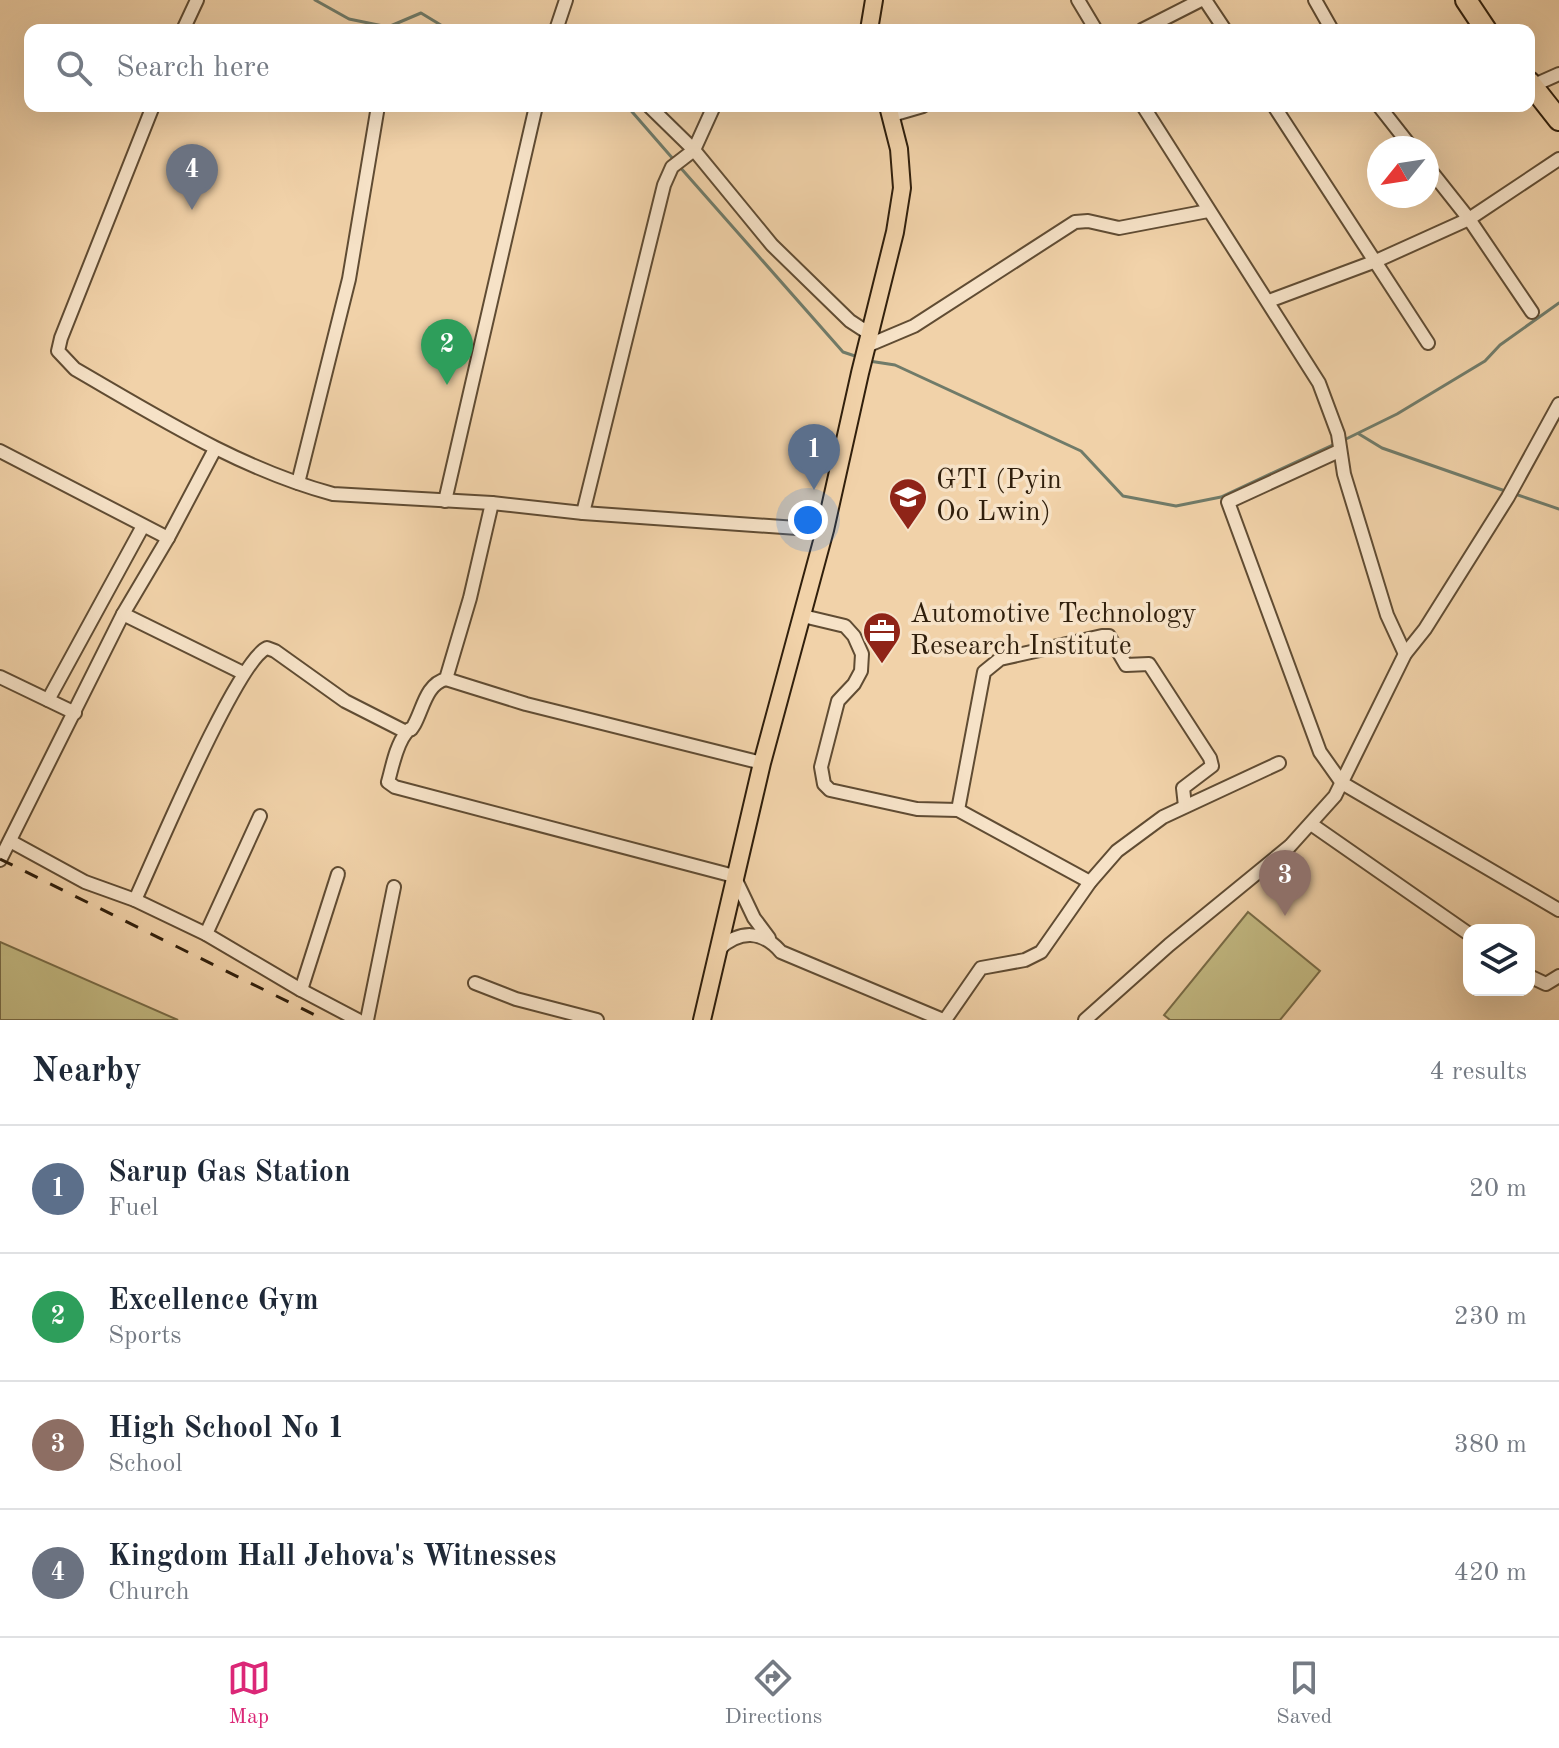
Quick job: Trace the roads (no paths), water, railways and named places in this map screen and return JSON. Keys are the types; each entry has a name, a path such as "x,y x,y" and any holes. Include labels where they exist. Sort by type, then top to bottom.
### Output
{"highway":[{"path":"1466,0 1482,24"},
{"path":"1535,89 1559,120"}],"main road":[{"path":"870,24 874,0"},
{"path":"702,1020 734,876 825,530 895,232 902,188 899,149 890,112"}],"street":[{"path":"186,24 197,0"},
{"path":"558,24 566,0"},
{"path":"1078,0 1092,24"},
{"path":"1154,24 1203,0 1221,24"},
{"path":"1315,0 1329,24"},
{"path":"1535,83 1559,74"},
{"path":"151,112 58,351 75,369 215,449 333,494 492,503 583,513 825,530"},
{"path":"298,483 349,279 377,112"},
{"path":"445,501 535,112"},
{"path":"654,112 772,245 850,321 867,350 914,326 1075,222 1088,221 1119,228 1208,211"},
{"path":"583,513 664,185 672,167 689,154 711,112"},
{"path":"1147,112 1319,383 1338,434 1344,474 1387,615 1405,654"},
{"path":"1278,112 1428,343"},
{"path":"1384,112 1403,136"},
{"path":"1269,301 1376,261 1469,219 1559,159"},
{"path":"1439,181 1469,219 1532,312"},
{"path":"1085,1020 1169,945 1290,846 1335,796 1405,654 1425,629 1510,493 1559,404"},
{"path":"0,860 123,614 215,449"},
{"path":"1339,450 1228,502 1320,752 1342,783 1559,910"},
{"path":"0,451 168,538"},
{"path":"446,679 470,598 492,503"},
{"path":"48,700 143,526"},
{"path":"123,614 243,673"},
{"path":"803,616 845,626 854,636 862,654 861,671 838,701 821,767 824,784 830,790 917,809 958,810 1090,882"},
{"path":"958,810 984,672 1000,659 1102,636 1109,636 1126,665 1149,664 1210,758 1212,766 1207,772 1183,788 1185,806"},
{"path":"135,900 199,758 243,673 258,652 267,648 345,701 406,732"},
{"path":"0,677 75,713"},
{"path":"762,763 526,704 446,679 440,680 434,687 423,703 413,728 406,732 388,782 395,787 734,876 754,918 781,952 944,1020 981,968 1025,960 1041,952 1090,882 1117,851 1163,817 1279,763"},
{"path":"206,934 260,816"},
{"path":"1311,824 1463,930"},
{"path":"10,841 85,882 135,900 206,934 358,1020"},
{"path":"301,990 338,874"},
{"path":"367,1020 394,887"},
{"path":"716,951 730,939 752,935 769,938"},
{"path":"1535,979 1546,984 1559,976"},
{"path":"475,983 516,999 597,1020"}],"waterway":[{"path":"315,0 349,19 373,24"},
{"path":"395,24 421,13 439,24"},
{"path":"632,112 674,160"},
{"path":"679,166 843,352 858,357"},
{"path":"1344,440 1397,414 1485,361 1500,345 1559,303"},
{"path":"869,361 895,365 1081,451 1123,496 1176,506 1221,497 1337,443"},
{"path":"1359,434 1382,448 1508,492"},
{"path":"1515,494 1559,509"}],"railway":[{"path":"0,859 325,1020"}],"place":[{"name":"Kingdom Hall Jehova's Witnesses","path":"192,210"},
{"name":"Excellence Gym","path":"447,385"},
{"name":"Sarup Gas Station","path":"814,490"},
{"name":"GTI (Pyin Oo Lwin)","path":"908,531"},
{"name":"Automotive Technology Research Institute","path":"882,665"},
{"name":"High School No 1","path":"1285,916"}]}
